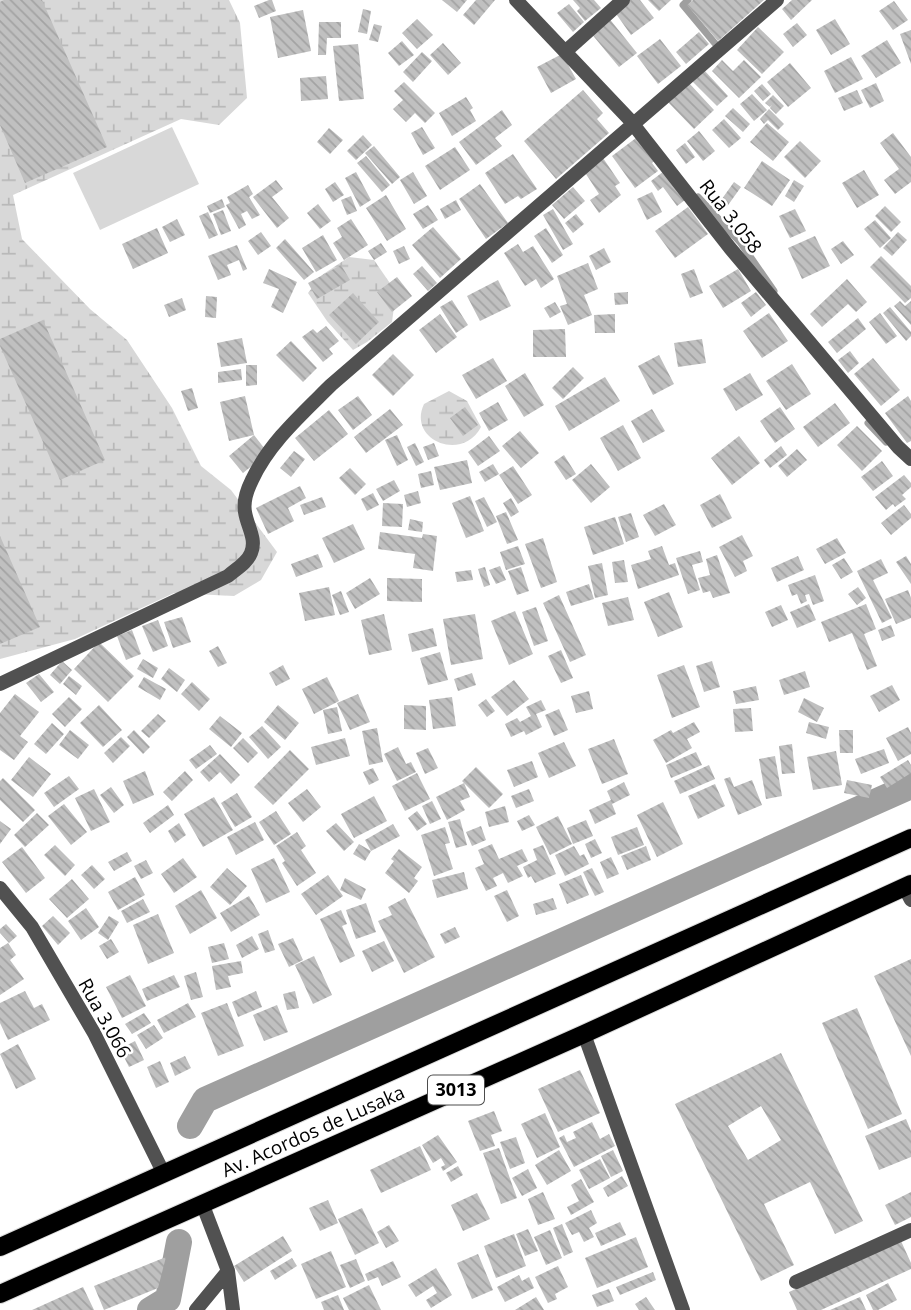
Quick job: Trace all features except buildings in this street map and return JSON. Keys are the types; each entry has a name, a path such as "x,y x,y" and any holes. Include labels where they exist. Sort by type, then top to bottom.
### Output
{"main road":[{"name":"Av. Acordos de Lusaka","path":"0,1247 911,838"},
{"name":"Av. Acordos de Lusaka","path":"0,1294 909,891"}],"street":[{"name":"Rua 3.058","path":"516,0 633,123 730,248 911,459"},
{"path":"566,51 623,0"},
{"path":"0,684 228,576 245,562 254,541 245,511 245,496 253,478 288,428 341,376 778,0"},
{"name":"Rua 3.066","path":"0,888 32,927 94,1033 164,1174"},
{"path":"583,1034 683,1310"},
{"path":"202,1203 228,1271 233,1310"},
{"path":"796,1282 911,1230"},
{"path":"196,1310 228,1271"}],"green space":[{"path":"0,0 229,0 240,23 247,98 219,125 181,119 13,195 22,239 90,309 127,340 172,408 201,466 231,490 277,552 261,580 234,596 174,593 75,639 0,659"},
{"path":"172,127 199,184 100,230 73,173"},
{"path":"349,257 374,260 396,292 392,322 353,350 327,321 308,293 322,275"},
{"path":"449,391 467,401 481,427 472,438 462,444 439,442 430,437 423,428 421,417 424,404"}],"waterway":[{"path":"688,0 683,5 718,47"},
{"path":"698,197 740,242 774,291"},
{"path":"868,423 886,442"},
{"path":"190,1126 205,1100 911,786"},
{"path":"150,1310 168,1299 179,1242"},
{"path":"150,1310 168,1299 179,1242"}]}
